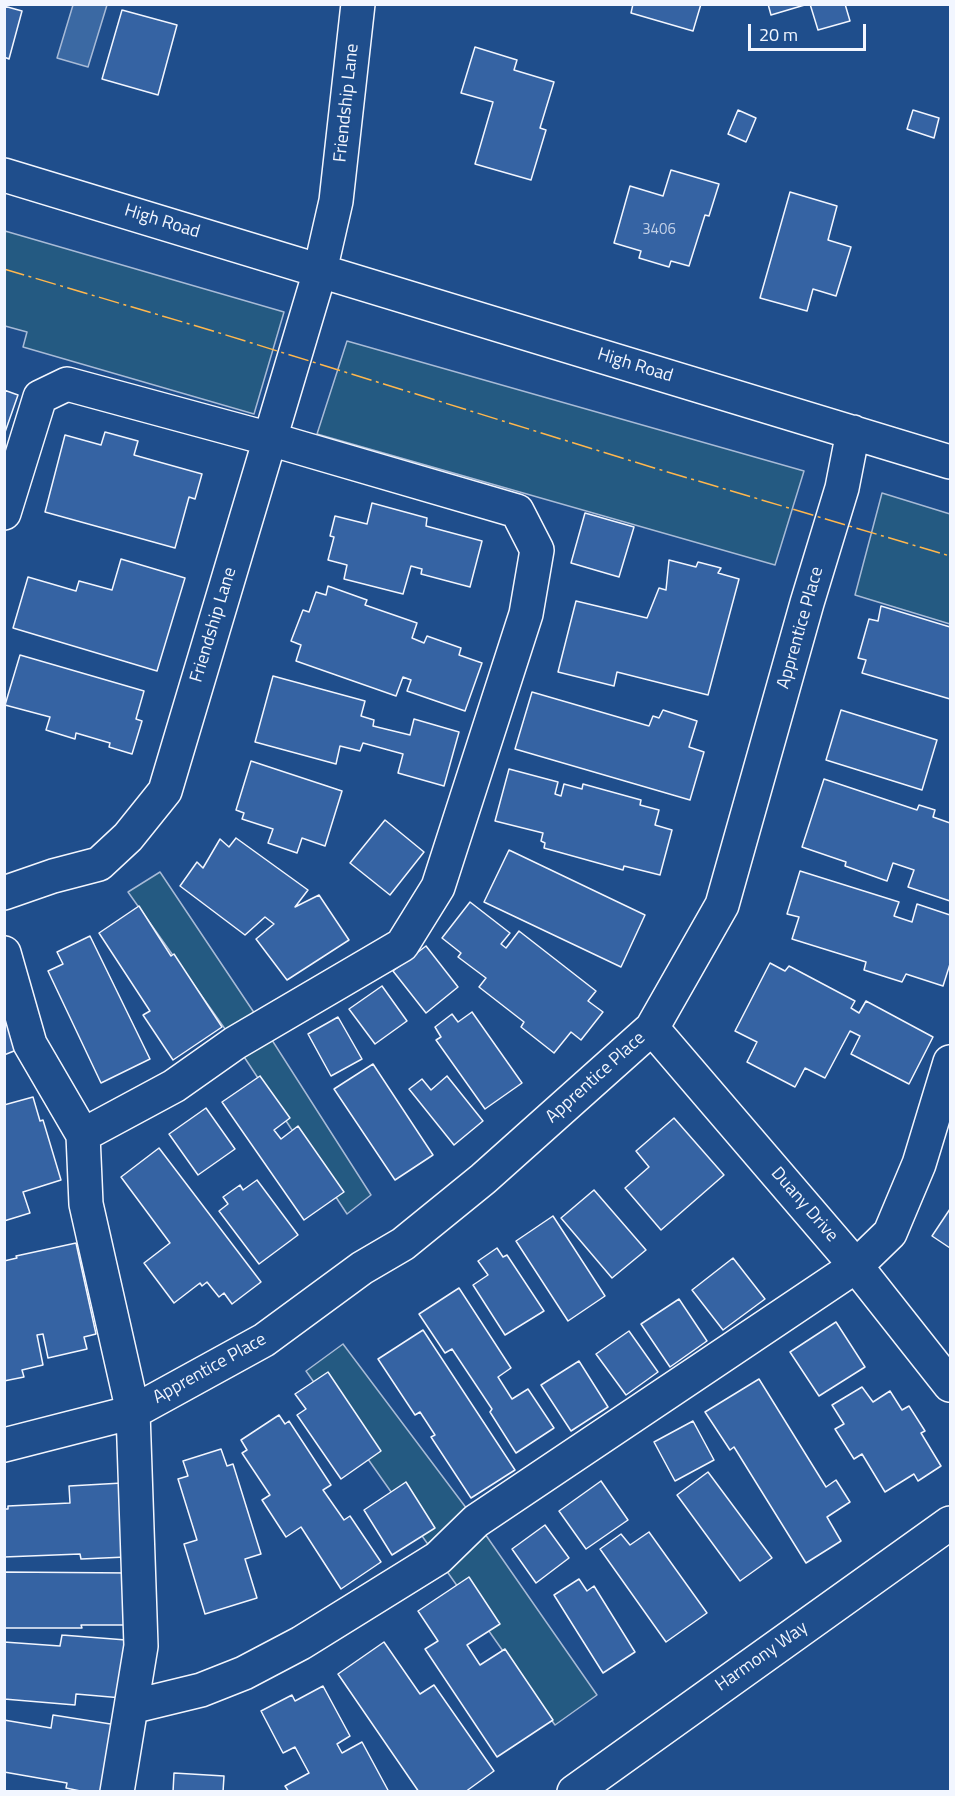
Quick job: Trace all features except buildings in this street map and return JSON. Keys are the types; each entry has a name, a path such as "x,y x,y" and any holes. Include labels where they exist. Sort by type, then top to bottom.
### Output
{"street":[{"name":"Friendship Lane","path":"4,892 99,864 128,837 165,792 320,271 336,201 358,4"},
{"name":"High Road","path":"4,175 951,462"},
{"path":"4,513 40,397 67,384 270,439 517,511 537,550 526,614 438,887 402,945 235,1043 174,1086 83,1135"},
{"name":"Apprentice Place","path":"4,1445 133,1412 264,1340 362,1268 403,1244 483,1179 652,1028 722,905 842,488 853,432"},
{"path":"4,953 30,1044 83,1135 86,1204 133,1412 141,1646 117,1791"},
{"name":"Duany Drive","path":"652,1028 856,1266 951,1385"},
{"path":"130,1707 201,1690 244,1674 301,1643 438,1558 476,1521 856,1266 890,1233 919,1164 951,1062"},
{"name":"Harmony Way","path":"574,1791 951,1523"}],"shaded area":[{"path":"73,5 107,5 88,67 57,58"},
{"path":"5,231 284,312 254,414 23,347 27,332 5,326"},
{"path":"347,341 804,471 775,565 317,434"},
{"path":"882,493 950,514 950,624 855,595"},
{"path":"160,872 263,1026 371,1195 347,1214 235,1043 128,892"},
{"path":"343,1344 476,1521 597,1695 555,1725 306,1371"}],"power":[{"path":"4,269 950,556"}]}
